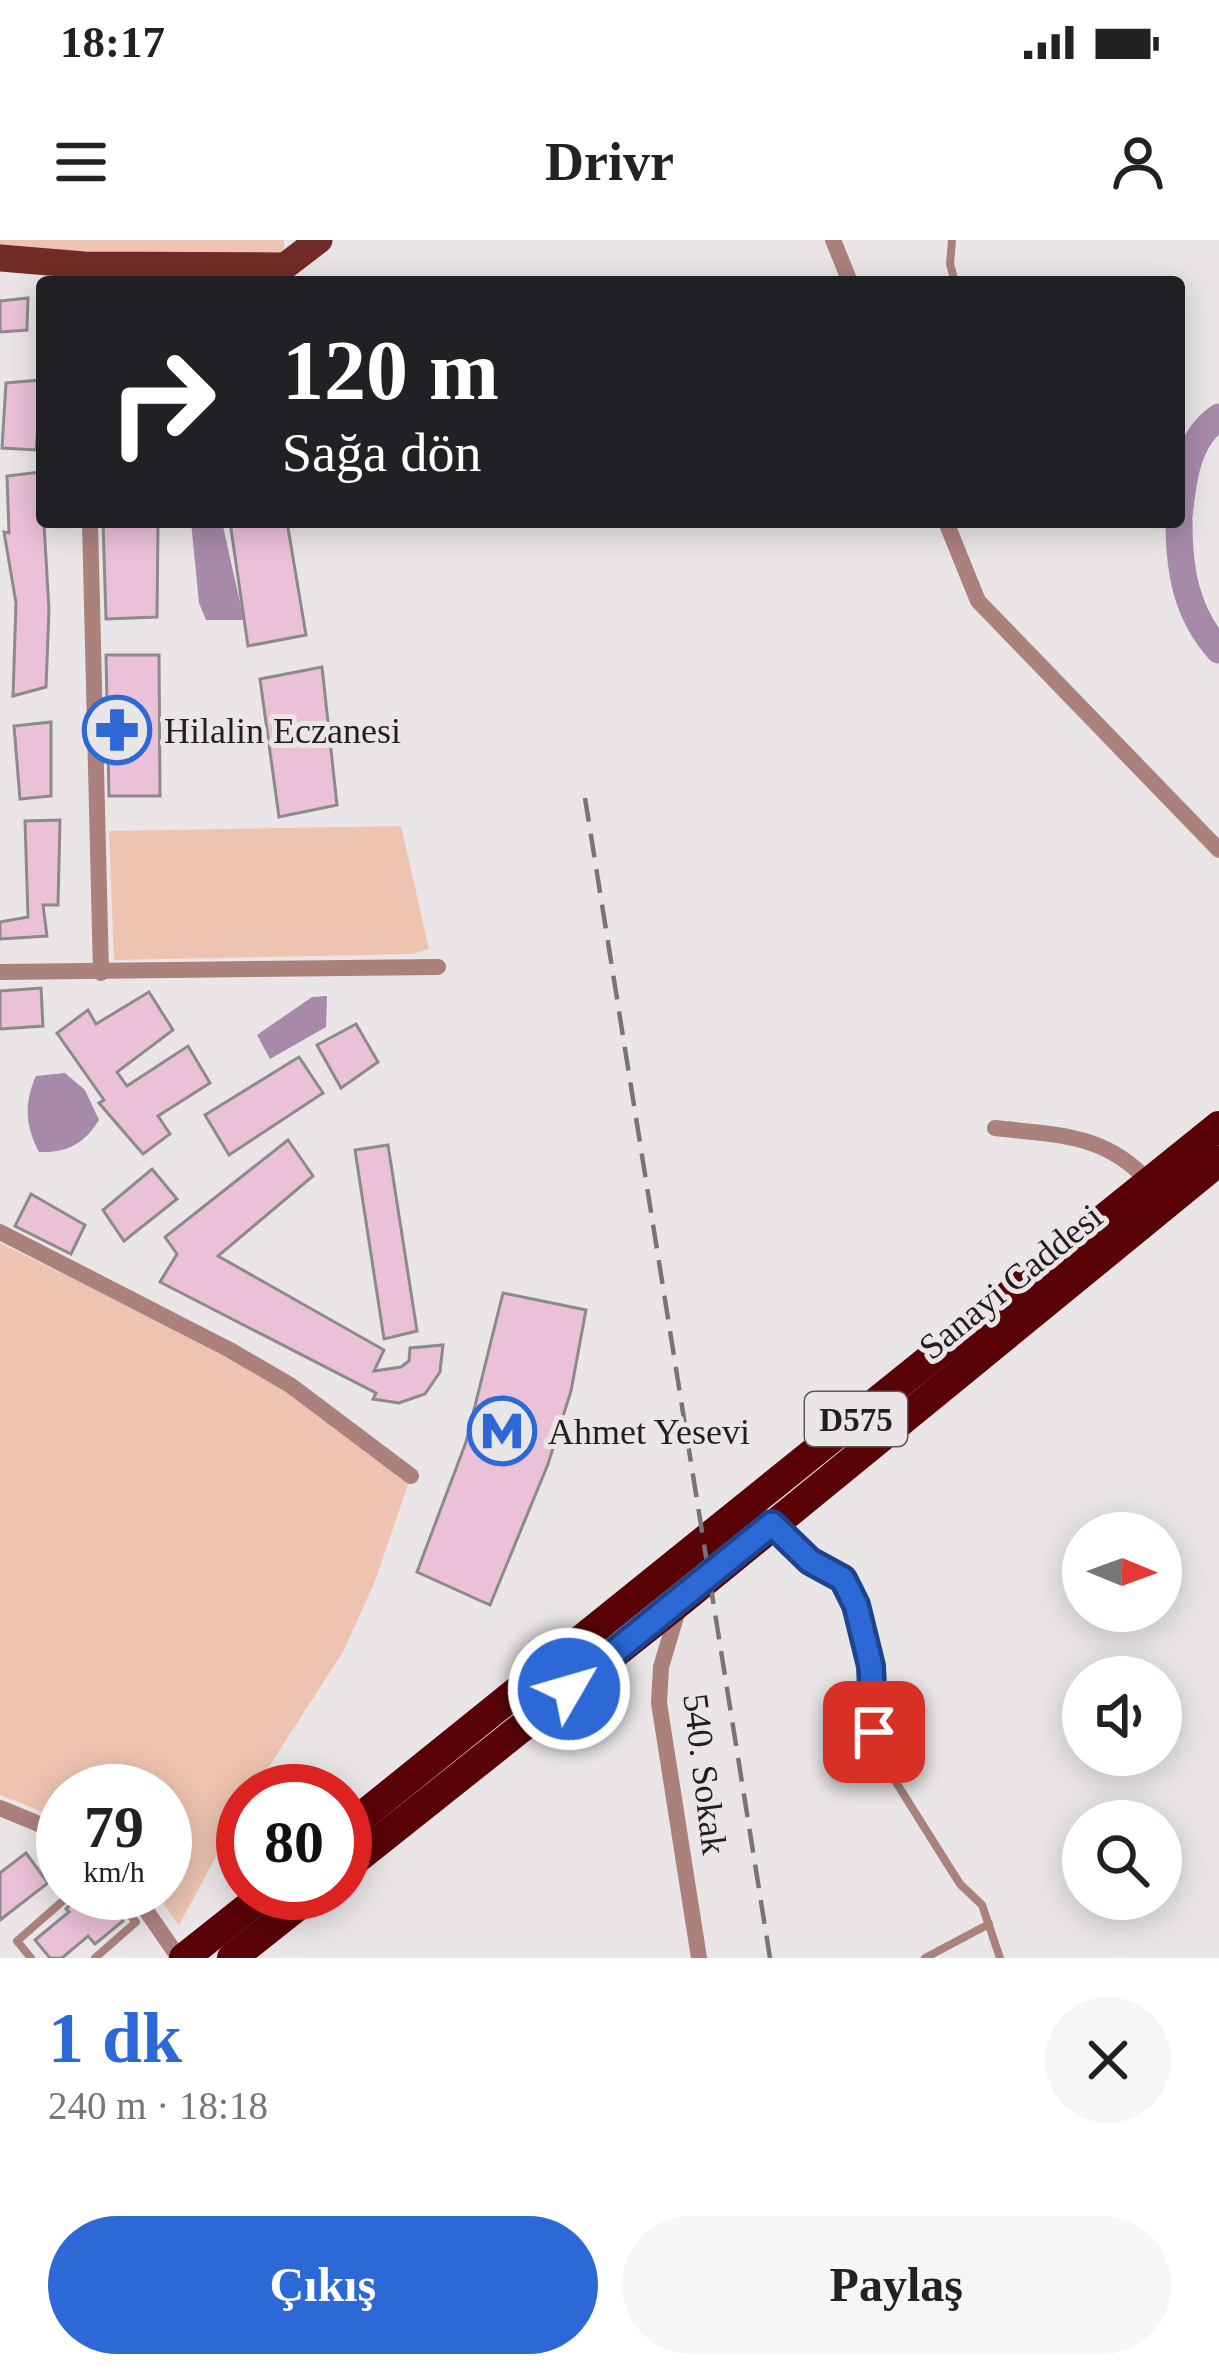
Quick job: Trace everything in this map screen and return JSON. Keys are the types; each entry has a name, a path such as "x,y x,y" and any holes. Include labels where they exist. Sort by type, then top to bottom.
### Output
{"highway":[{"name":"Sanayi Caddesi","path":"372,1808 1219,1126"},
{"name":"Sanayi Caddesi","path":"372,1847 1219,1161"},
{"path":"182,1958 231,1920"},
{"path":"232,1958 280,1920"}],"main road":[{"path":"0,258 85,274 285,266 319,240"}],"street":[{"path":"833,240 848,276"},
{"path":"90,528 101,973"},
{"path":"948,528 978,601 1219,850"},
{"path":"0,972 438,967"},
{"path":"995,1128 1077,1137 1128,1159 1149,1182"},
{"path":"0,1232 290,1385 411,1476"},
{"name":"540. Sokak","path":"682,1600 661,1667 659,1703 699,1958"},
{"path":"0,1808 36,1823"},
{"path":"154,1920 182,1958"}],"lane":[{"path":"952,240 953,276"},
{"path":"772,1524 810,1561 843,1579 856,1605 871,1666 875,1749 960,1884 982,1905 1000,1958"},
{"path":"31,1958 17,1942 42,1920"},
{"path":"102,1956 134,1920"},
{"path":"925,1958 988,1924"}],"shaded area":[{"path":"0,240 284,240 285,266 0,250"},
{"path":"192,528 223,528 244,620 206,620 199,603"},
{"path":"401,826 429,949 413,954 114,960 109,831"},
{"path":"327,996 326,1027 270,1059 257,1035 312,997"},
{"path":"65,1073 85,1090 99,1120 74,1145 39,1152 28,1114 32,1086 36,1076"},
{"path":"0,1243 281,1381 411,1476 375,1581 343,1652 270,1764 216,1764 216,1856 192,1901 192,1764 36,1764 36,1809 0,1795"}],"building":[{"path":"28,298 27,330 0,332 0,301"},
{"path":"36,380 36,450 2,448 6,383"},
{"path":"36,473 36,528 44,528 49,610 46,687 13,696 16,603 4,532 9,533 7,476"},
{"path":"103,528 158,528 157,617 106,619"},
{"path":"231,528 288,528 306,635 248,646"},
{"path":"106,655 159,655 160,796 109,796"},
{"path":"322,667 337,805 279,817 260,679"},
{"path":"51,722 51,796 20,799 14,726"},
{"path":"60,820 58,905 43,905 47,936 0,939 0,922 28,917 25,821"},
{"path":"41,988 43,1026 0,1029 0,991"},
{"path":"149,992 173,1030 117,1072 127,1086 188,1046 210,1083 158,1116 170,1134 143,1154 99,1103 104,1100 57,1033 88,1010 96,1024"},
{"path":"356,1024 378,1062 341,1088 317,1045"},
{"path":"299,1057 323,1093 229,1155 205,1115"},
{"path":"288,1140 313,1176 218,1256 384,1350 374,1371 401,1367 409,1361 410,1348 443,1345 440,1372 425,1394 399,1403 373,1399 376,1393 160,1282 177,1254 165,1237"},
{"path":"388,1145 417,1331 384,1339 355,1150"},
{"path":"152,1169 177,1199 124,1241 103,1210"},
{"path":"31,1194 85,1225 71,1254 15,1226"},
{"path":"503,1293 586,1310 571,1391 548,1464 490,1605 417,1572 466,1442"},
{"path":"26,1853 36,1867 36,1892 0,1920 0,1873"},
{"path":"59,1920 123,1921 95,1944 88,1936 62,1958 50,1958 35,1940"}],"waterway":[{"path":"1185,474 1193,448 1219,417"},
{"path":"1179,528 1192,606 1219,650"}],"railway":[{"path":"585,798 770,1958"}],"place":[{"name":"Hilalin Eczanesi","path":"117,730"},
{"name":"Ahmet Yesevi","path":"502,1431"}],"route":[{"path":"569,1689 772,1524 810,1561 843,1579 856,1605 871,1666 874,1732"}]}
